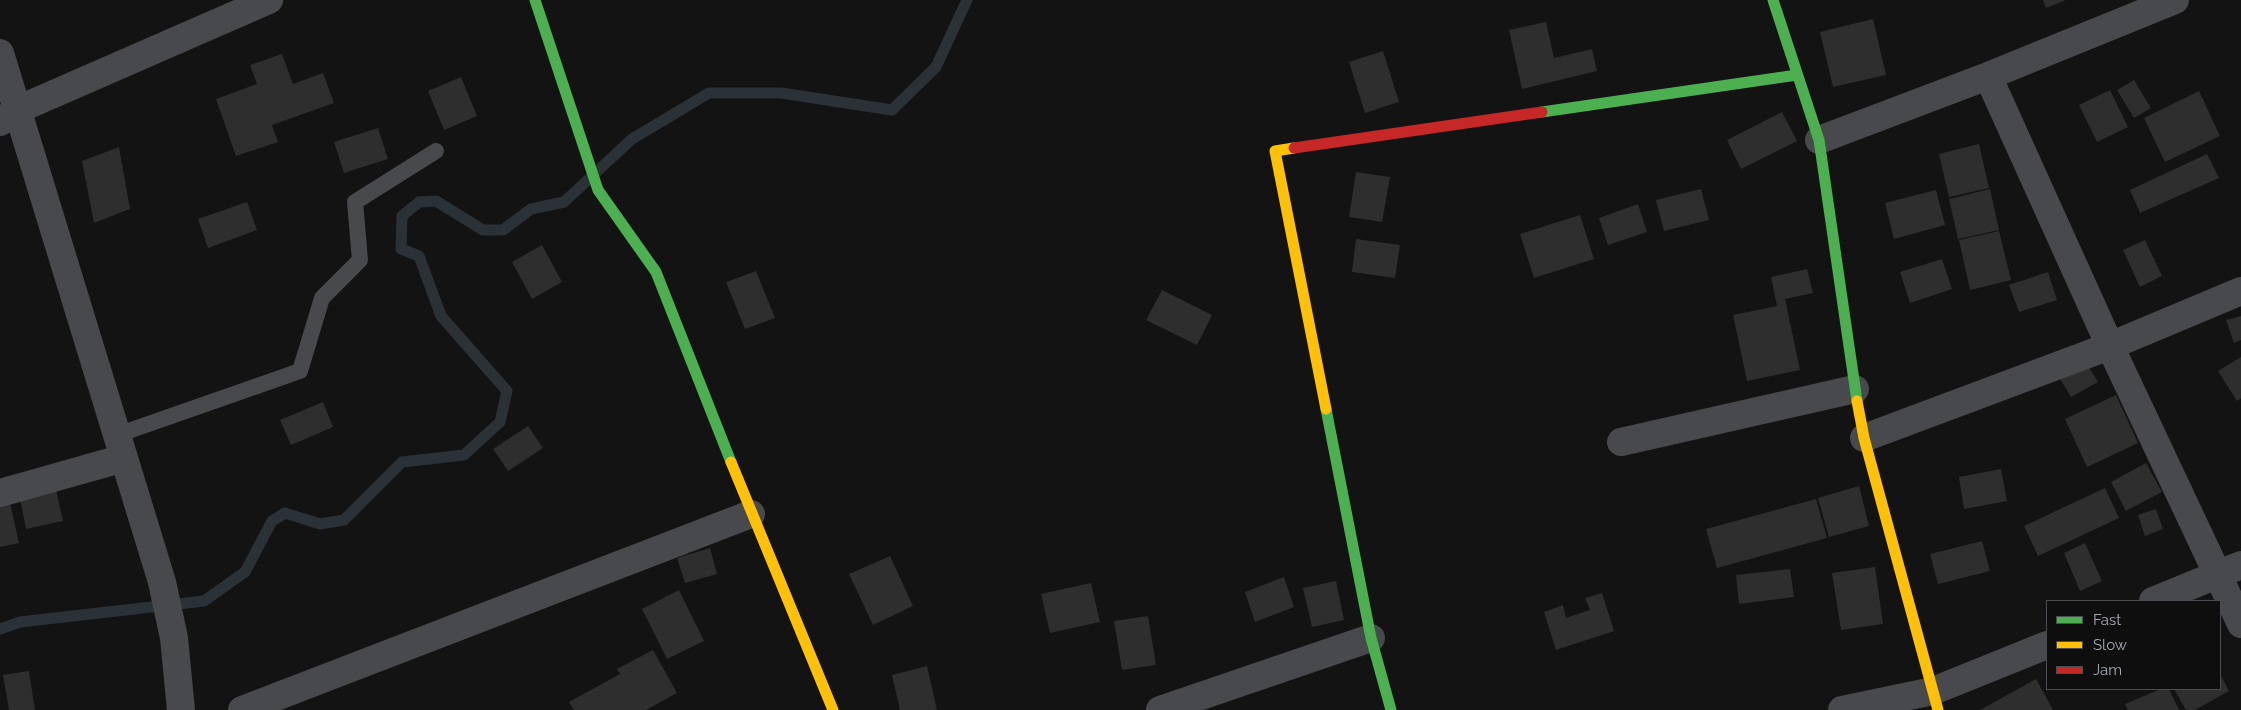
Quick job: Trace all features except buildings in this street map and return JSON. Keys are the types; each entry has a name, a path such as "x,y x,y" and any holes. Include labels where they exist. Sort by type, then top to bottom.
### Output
{"street":[{"path":"9,116 269,0"},
{"path":"535,0 598,190 656,272 751,514 833,710"},
{"path":"1773,0 1819,140 1855,389 1864,438 1935,701"},
{"path":"1819,140 1988,76 2175,0"},
{"path":"0,53 9,116 120,447 162,582 174,638 181,710"},
{"path":"1390,710 1371,638 1275,151 1797,75"},
{"path":"1988,76 2110,346 2230,570 2241,624"},
{"path":"1864,438 2110,346 2241,291"},
{"path":"1621,442 1855,389"},
{"path":"0,492 120,447"},
{"path":"242,710 751,514"},
{"path":"2155,600 2230,570"},
{"path":"1160,710 1371,638"},
{"path":"1842,710 1935,701 2046,646"}],"lane":[{"path":"120,447 300,371 322,298 360,260 355,202 436,151"}],"waterway":[{"path":"0,629 20,622 204,601 245,572 272,521 285,513 320,524 344,520 402,462 464,455 500,422 507,391 441,316 419,256 401,249 402,216 419,202 436,201 483,230 503,230 531,209 564,202 632,139 709,93 781,93 892,110 936,67 967,0"}],"traffic: fast":[{"path":"535,0 598,190 656,272 731,462"},
{"path":"1773,0 1819,140 1857,401"},
{"path":"1542,112 1797,75"},
{"path":"1326,409 1371,638 1391,710"}],"traffic: slow":[{"path":"1294,148 1275,151 1326,409"},
{"path":"1857,401 1864,438 1938,710"},
{"path":"731,462 833,710"}],"traffic: jam":[{"path":"1294,148 1542,112"}]}
